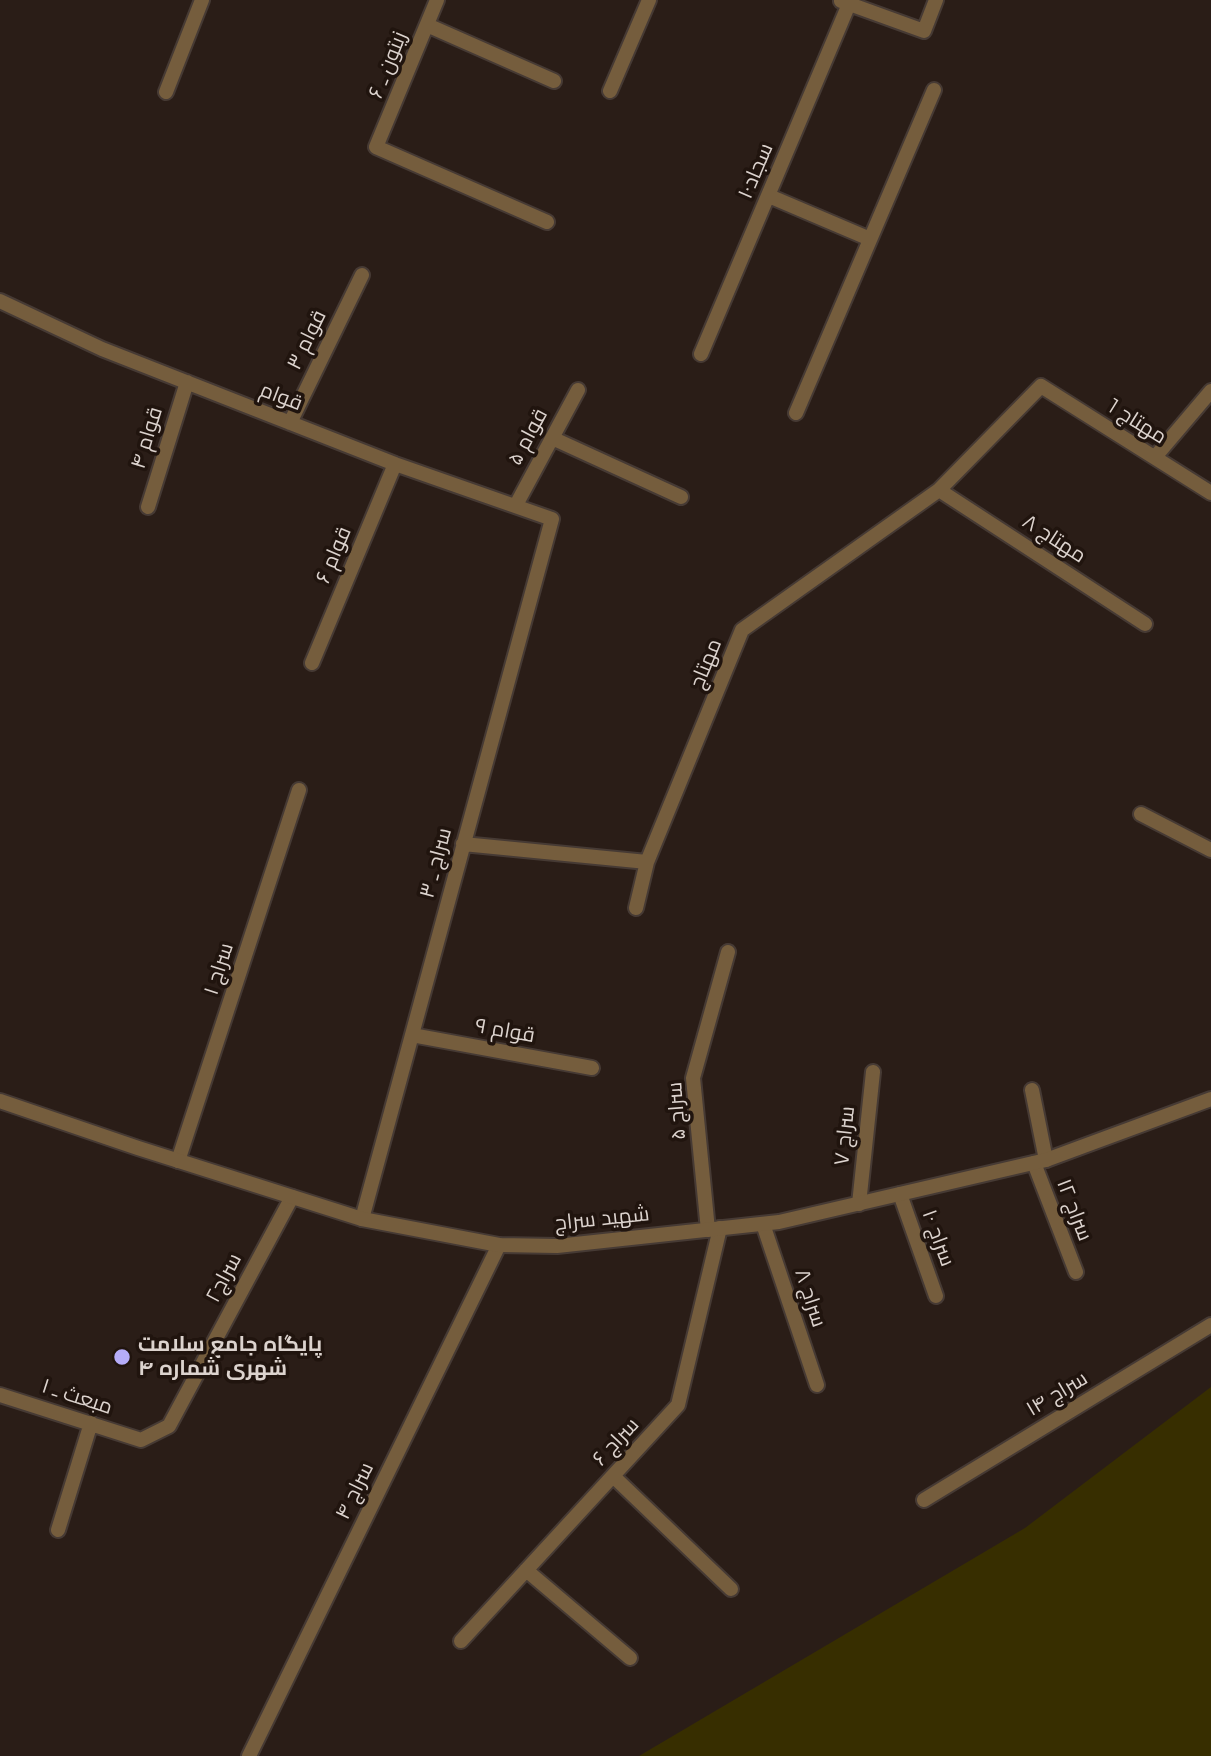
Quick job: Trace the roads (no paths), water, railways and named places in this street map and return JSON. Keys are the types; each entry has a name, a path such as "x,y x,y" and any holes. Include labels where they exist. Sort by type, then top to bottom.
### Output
{"street":[{"path":"166,92 202,0"},
{"name":"زیتون ـ ۶","path":"438,0 376,147 547,222"},
{"path":"610,91 649,0"},
{"path":"844,2 924,31 936,0"},
{"name":"سجاد۱۰","path":"701,354 769,196 844,2"},
{"path":"427,25 554,81"},
{"path":"796,413 934,90"},
{"path":"769,196 870,239"},
{"name":"قوام ۳","path":"290,423 362,275"},
{"name":"قوام","path":"1,306 102,349 395,464 552,519"},
{"name":"قوام ۴","path":"148,507 187,382"},
{"name":"مهتاج 1","path":"1041,386 1211,493"},
{"name":"مهتاج","path":"636,908 647,862 742,631 939,490 1041,386"},
{"name":"قوام ۵","path":"516,505 578,390"},
{"path":"1154,457 1211,391"},
{"path":"552,438 681,497"},
{"name":"قوام ۶","path":"312,663 395,464"},
{"name":"مهتاج ۸","path":"939,490 1145,624"},
{"name":"سراج ـ ۳","path":"362,1219 552,519"},
{"name":"سراج ۱","path":"178,1161 299,790"},
{"path":"1141,814 1211,850"},
{"path":"464,844 647,862"},
{"name":"سراج ۵","path":"714,1229 693,1078 728,952"},
{"name":"قوام ۹","path":"412,1035 592,1068"},
{"name":"سراج ۷","path":"859,1203 873,1072"},
{"name":"سراج ۱۲","path":"1032,1090 1040,1162 1076,1272"},
{"name":"شهید سراج","path":"0,1101 362,1219 499,1245 557,1246 779,1222 1040,1162 1211,1099"},
{"name":"سراج ۱۰","path":"900,1194 936,1296"},
{"name":"سراج۲","path":"141,1440 169,1426 292,1197"},
{"name":"سراج ۸","path":"763,1224 817,1385"},
{"name":"سراج ۶","path":"461,1641 678,1405 714,1229"},
{"name":"سراج ۴","path":"249,1756 499,1245"},
{"name":"سراج ۱۴","path":"924,1500 1211,1325"},
{"name":"مبعث ـ ۱","path":"0,1395 141,1440"},
{"path":"58,1530 91,1423"},
{"path":"613,1476 731,1589"},
{"path":"526,1570 630,1658"}],"place":[{"name":"پایگاه جامع سلامت شهری شماره ۴","path":"122,1357"}]}
